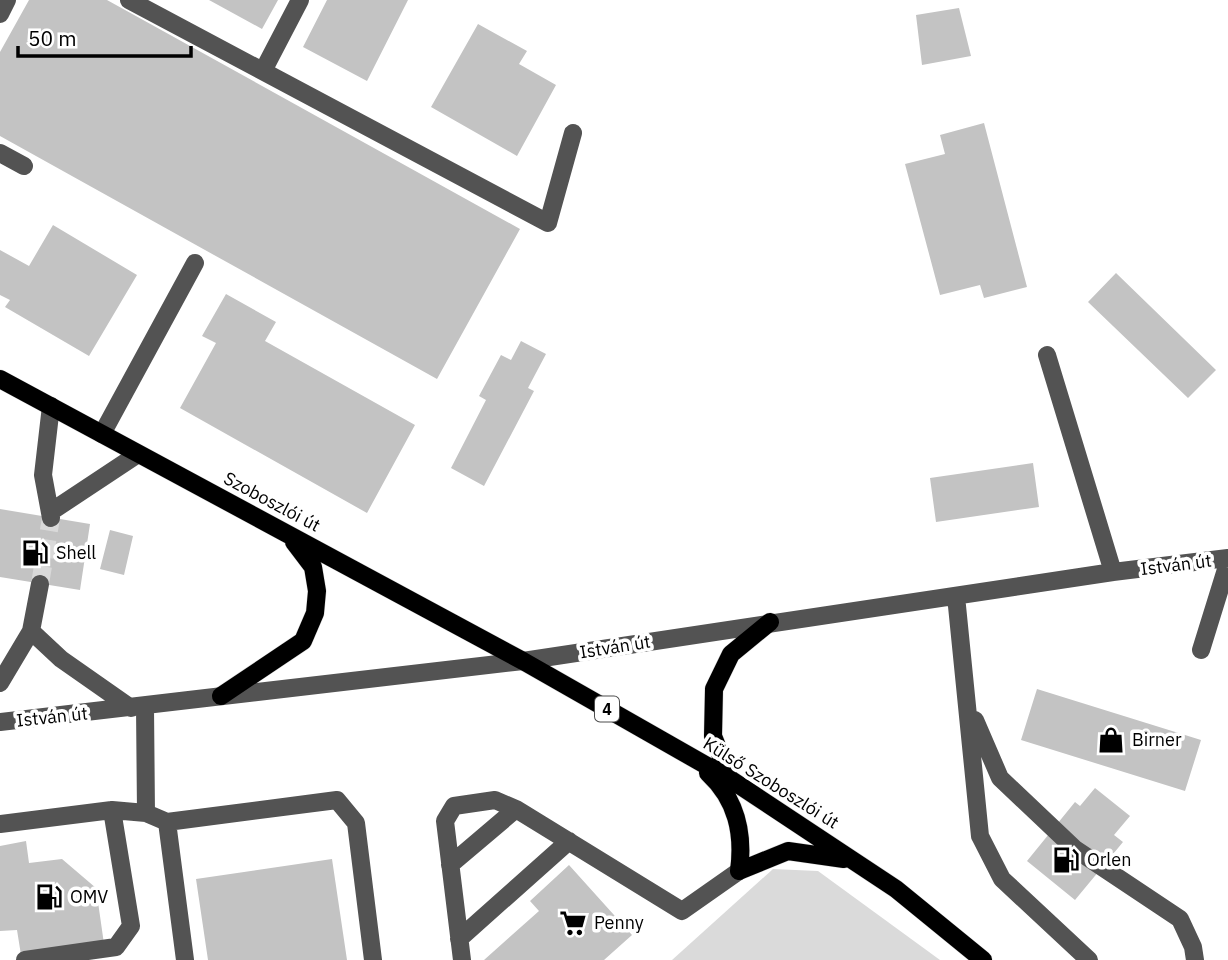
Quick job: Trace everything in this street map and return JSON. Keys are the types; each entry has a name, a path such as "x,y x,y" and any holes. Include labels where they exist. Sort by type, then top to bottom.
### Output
{"main road":[{"name":"Szoboszlói út","path":"0,379 523,661"},
{"path":"221,696 303,641 314,612 317,591 313,567 284,532"},
{"path":"730,779 713,736 714,689 731,654 770,622"},
{"name":"Külső Szoboszlói út","path":"523,661 730,779 896,889 983,960"},
{"path":"690,756 722,786 733,806 741,832 739,872"},
{"path":"739,872 763,859 788,851 827,854 857,863"}],"street":[{"path":"0,14 7,0"},
{"path":"129,0 548,223 573,133"},
{"path":"262,71 300,0"},
{"path":"0,153 24,166"},
{"path":"102,434 195,263"},
{"path":"1047,355 1113,572"},
{"path":"51,406 43,475 52,515 138,454"},
{"path":"1201,650 1228,561"},
{"name":"István út","path":"0,722 523,661 1113,572 1228,561"},
{"path":"0,683 31,631 40,584"},
{"path":"956,596 980,836 1002,879 1089,960"},
{"path":"31,631 61,659 138,708 146,813"},
{"path":"967,692 978,729 1000,778 1075,849 1180,919 1193,947 1195,960"},
{"path":"0,824 112,810 146,813 167,822 337,800 356,823 373,960"},
{"path":"462,960 445,821 454,806 495,800 516,809 682,911 739,872"},
{"path":"450,865 516,809"},
{"path":"25,960 116,947 131,926 112,810"},
{"path":"167,822 185,960"},
{"path":"459,939 569,841"}],"shaded area":[{"path":"773,869 818,871 940,960 672,960"}],"building":[{"path":"29,0 107,0 520,229 437,379 0,136 0,52"},
{"path":"209,0 278,0 262,29"},
{"path":"327,0 408,0 367,81 303,47"},
{"path":"959,8 971,56 922,65 916,15"},
{"path":"478,24 527,51 519,64 556,85 517,156 431,107"},
{"path":"984,123 1027,287 984,298 980,285 940,295 905,164 945,154 940,135"},
{"path":"53,225 137,275 89,356 5,307 10,300 0,295 0,250 29,266"},
{"path":"1116,273 1216,370 1188,398 1088,302"},
{"path":"226,294 276,322 265,341 415,425 367,513 180,408 216,343 202,336"},
{"path":"521,341 546,354 528,388 534,391 484,486 451,468 486,400 479,396 501,355 511,360"},
{"path":"1033,463 1039,507 936,522 930,478"},
{"path":"0,509 90,524 80,590 0,577"},
{"path":"110,530 133,536 124,575 100,569"},
{"name":"Birner","path":"1037,689 1201,740 1185,791 1021,740"},
{"path":"1095,788 1130,816 1114,835 1123,842 1075,900 1027,861 1075,802 1080,806"},
{"name":"OMV","path":"26,841 29,863 62,859 96,888 104,944 21,955 17,930 0,931 0,846"},
{"path":"332,859 347,960 208,960 196,879"},
{"name":"Penny","path":"569,865 632,935 604,960 484,960 539,911 530,901"}],"tunnel":[{"path":"40,584 51,518"}],"place":[{"name":"Shell","path":"35,553"},
{"name":"Birner","path":"1111,740"},
{"name":"Orlen","path":"1066,860"},
{"name":"OMV","path":"49,897"},
{"name":"Penny","path":"573,923"}]}
